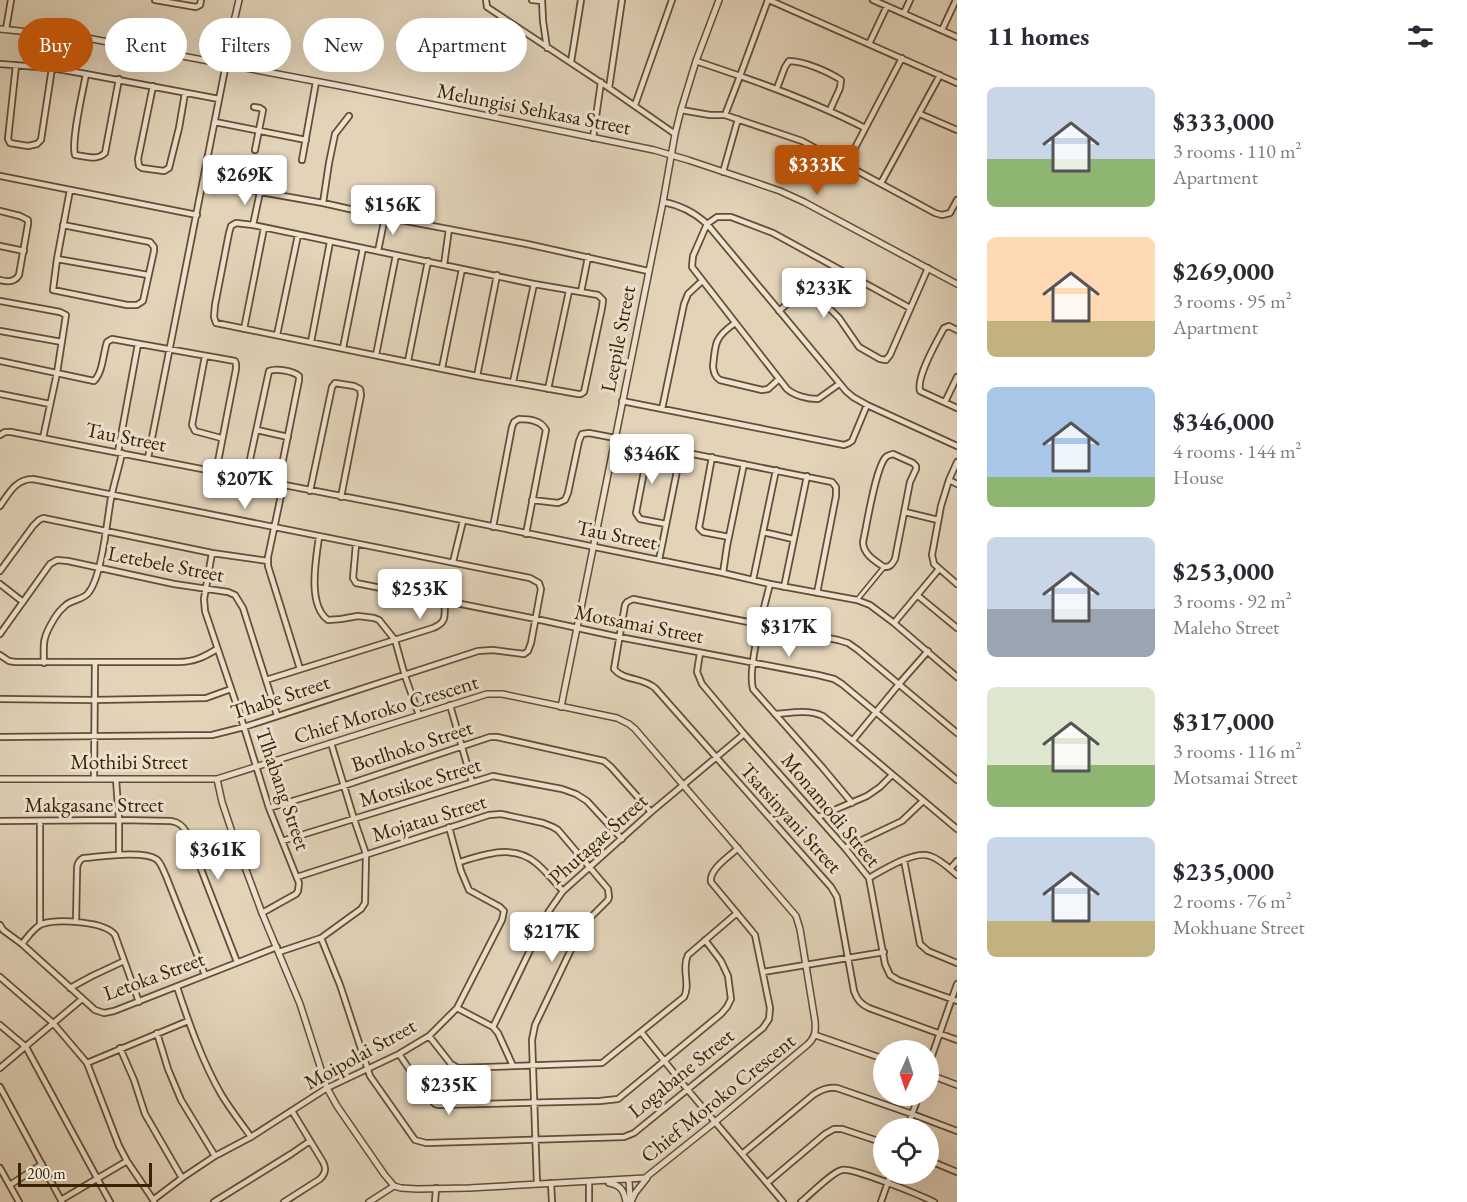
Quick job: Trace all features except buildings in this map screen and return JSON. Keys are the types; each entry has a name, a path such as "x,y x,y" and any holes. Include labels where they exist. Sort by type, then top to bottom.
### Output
{"street":[{"path":"3,29 11,0"},
{"path":"155,0 196,7 200,5 201,0"},
{"path":"235,18 239,0"},
{"path":"486,0 487,7 675,134"},
{"path":"532,0 542,1 547,48"},
{"path":"571,62 581,0"},
{"path":"609,88 622,0"},
{"path":"635,105 672,0"},
{"name":"Leepile Street","path":"561,707 675,134 696,61 719,0"},
{"path":"725,115 769,0 957,83"},
{"path":"873,0 957,37"},
{"path":"904,13 910,0"},
{"path":"942,30 956,0"},
{"path":"869,44 887,6"},
{"name":"Melungisi Sehkasa Street","path":"3,29 87,38 199,59"},
{"path":"846,165 902,58"},
{"path":"696,61 777,88 830,110 865,128"},
{"path":"777,88 789,61 801,62 817,68 841,80 840,88 830,110"},
{"path":"0,64 16,65 8,139 10,143 28,146 37,144 41,140 51,72"},
{"path":"75,72 219,99"},
{"path":"148,458 204,182 224,72"},
{"name":"Melungisi Sehkasa Street","path":"265,72 672,155 792,196 957,284"},
{"path":"86,74 74,150 75,154 93,158 99,158 105,153 119,79"},
{"path":"881,183 940,75"},
{"path":"302,160 316,82"},
{"path":"593,138 601,82"},
{"path":"153,86 138,159 138,164 142,168 164,171 169,168 185,93"},
{"path":"254,107 262,110 255,150"},
{"path":"681,110 725,115 802,141 930,211 942,215 950,213 957,200"},
{"path":"920,114 957,130"},
{"path":"323,203 335,134 349,116"},
{"path":"723,171 738,119"},
{"path":"215,122 306,140"},
{"path":"0,176 197,215"},
{"path":"204,182 323,203 385,218 527,244 648,271"},
{"path":"63,225 150,242 154,251 143,301 134,305 122,304 53,291 52,287 63,225 70,190"},
{"path":"253,225 260,192"},
{"path":"663,202 685,208 707,224 853,398 957,446"},
{"path":"0,211 28,220 19,275 9,281 0,280"},
{"path":"839,384 822,397 814,399 793,394 779,379 692,267 693,256 707,224 723,216 762,228 910,308"},
{"path":"378,251 385,218"},
{"path":"236,223 253,225 534,284 598,295 603,300 602,308 583,393 477,376 216,323 214,317 231,226 236,223"},
{"path":"244,329 264,228"},
{"path":"444,265 449,229"},
{"path":"278,335 298,235"},
{"path":"311,342 330,242"},
{"path":"0,246 24,250"},
{"path":"343,348 363,248"},
{"path":"376,355 396,255"},
{"path":"581,292 588,257"},
{"path":"57,258 148,275"},
{"path":"408,362 428,261"},
{"path":"779,311 795,297 810,298 831,310 839,318 859,347 883,360 890,355 928,268"},
{"path":"442,368 462,269"},
{"path":"477,376 497,275"},
{"path":"662,409 684,304 688,294 702,281"},
{"path":"513,382 534,284"},
{"path":"548,389 569,291"},
{"path":"0,301 65,314 57,373 43,438"},
{"path":"735,323 723,331 718,338 713,367 717,378 762,390 768,389 779,379"},
{"path":"957,330 948,326 944,328 919,383 920,390 957,408"},
{"path":"0,331 62,342"},
{"path":"0,361 95,381 108,340 112,339 232,361 236,364 216,471"},
{"path":"44,663 43,643 46,632 65,605 88,594 99,568 138,344"},
{"path":"205,356 192,425 195,431 222,438"},
{"path":"246,478 269,371 271,369 297,374 299,378 268,561 300,669"},
{"path":"945,402 957,377"},
{"path":"309,491 332,387 335,383 354,386 360,389 362,395 341,497"},
{"path":"0,394 50,404"},
{"path":"622,401 844,445 852,441 867,405"},
{"path":"493,528 512,427 519,419 540,423 546,430 526,534"},
{"path":"257,430 288,437"},
{"name":"Tau Street","path":"0,435 4,432 11,432 216,471 857,600 870,605 894,623 957,677"},
{"path":"532,500 558,503 565,500 582,434 589,433 615,438"},
{"path":"666,524 642,520 636,515 648,451 653,446 829,481 836,487 836,496 817,593"},
{"path":"659,560 681,451"},
{"path":"893,454 913,463 916,469 910,482 895,559 890,567 884,567 863,547 878,474 884,459 893,454"},
{"path":"712,458 699,528 703,532 729,537"},
{"path":"957,462 949,480 938,520 932,555 934,564 957,584"},
{"path":"723,573 744,464"},
{"path":"753,580 776,470"},
{"path":"784,587 807,476"},
{"path":"0,506 15,485 26,479 33,479 530,578 539,583 541,589 536,618"},
{"path":"949,480 957,484"},
{"path":"905,512 938,520"},
{"path":"0,571 41,518 212,553 268,561"},
{"path":"453,562 463,521"},
{"path":"763,532 793,539"},
{"path":"319,537 314,583 318,604 324,617 328,620 358,616 377,618 385,626 395,640 419,715"},
{"name":"Motsamai Street","path":"356,544 353,575 355,582 834,680 842,684 957,780"},
{"name":"Tlhabang Street","path":"212,553 204,608 269,808 297,877 299,888 296,894 262,913"},
{"name":"Letebele Street","path":"0,634 54,561 68,561 153,580 228,592 240,602 277,715"},
{"path":"857,600 884,567"},
{"path":"894,623 939,569"},
{"path":"0,584 23,602"},
{"path":"770,584 753,663 753,689 852,803"},
{"path":"917,595 957,628"},
{"path":"619,637 625,605 633,599 838,640 858,650 957,733"},
{"path":"266,680 433,628 442,624 446,601"},
{"name":"Thabe Street","path":"0,737 212,735 244,727 478,651 493,650 524,654 530,648 536,618"},
{"name":"Tsatsinyani Street","path":"619,637 614,666 616,672 626,677 645,681 655,688 834,892 854,991 858,1000 869,1008 957,1041"},
{"path":"0,655 15,662 189,662 201,659 217,649"},
{"path":"854,740 898,684 928,651"},
{"name":"Monamodi Street","path":"700,653 697,667 698,678 869,878 887,970 893,978 954,1000"},
{"path":"93,779 95,662"},
{"path":"0,699 207,698 231,689"},
{"name":"Chief Moroko Crescent","path":"257,767 482,695 497,693 617,718 635,729 796,916 815,1021 813,1041 648,1177 469,1188 401,1188 394,1186"},
{"path":"450,705 472,782"},
{"path":"775,714 804,712 819,714 854,740 957,829"},
{"name":"Phutagae Street","path":"494,1027 549,911 562,891 683,784 744,734"},
{"name":"Botlhoko Street","path":"269,808 493,737 601,760 611,767 651,812"},
{"name":"Mojatau Street","path":"331,743 366,854"},
{"name":"Mothibi Street","path":"0,779 217,779 257,767"},
{"path":"818,818 873,793 892,775"},
{"name":"Motsikoe Street","path":"282,841 496,776 572,792 587,801 622,839"},
{"path":"116,778 119,854"},
{"path":"217,779 229,825 300,1004 327,1088 337,1106 394,1186 369,1202"},
{"path":"845,848 896,825 923,801"},
{"name":"Mojatau Street","path":"297,877 493,813 543,823 558,830 608,889 609,897 579,933 535,1025 532,1040 533,1065"},
{"name":"Makgasane Street","path":"0,821 178,822 184,828 237,962"},
{"path":"40,821 40,925"},
{"name":"Moipolai Street","path":"154,1201 182,1178 215,1156 250,1137 327,1088 399,1054 429,1036 457,1008 502,920 504,910 469,890 449,827"},
{"name":"Logabane Street","path":"321,938 340,985 370,1076 417,1141 426,1143 629,1135 766,1024 769,1019 770,1008 755,936 710,879 713,872 738,848"},
{"path":"460,862 494,852 522,856 536,862 562,891"},
{"path":"76,922 78,863 83,858 119,854 155,858 166,876 205,975"},
{"path":"321,938 365,904 366,854"},
{"path":"869,878 904,860 915,856 930,855 957,875"},
{"path":"904,860 920,944 928,951 957,963"},
{"path":"950,869 957,861"},
{"path":"429,1036 456,1068 602,1063 684,997 687,990 685,969 688,956 737,913"},
{"path":"22,944 40,925 56,922 76,922 111,930 115,934 139,1002"},
{"name":"Letoka Street","path":"0,925 95,1010 104,1013 139,1002 237,962 321,938"},
{"path":"399,1054 435,1104 618,1099 721,1014 730,1003 730,988 726,971 705,940"},
{"path":"763,972 884,952"},
{"path":"70,988 124,961"},
{"path":"0,977 53,1023 87,1063 111,1129 127,1161 154,1201"},
{"path":"937,1040 954,1000 957,984"},
{"path":"177,987 188,1021 222,1096 250,1137"},
{"path":"0,1068 82,999"},
{"path":"457,1008 494,1027 513,1066"},
{"path":"87,1063 188,1021"},
{"path":"0,1025 26,1047 110,1202"},
{"path":"641,1032 783,1202"},
{"path":"157,1034 180,1100 215,1156"},
{"path":"815,1035 873,1055"},
{"path":"120,1048 145,1114 182,1178"},
{"path":"533,1065 537,1184"},
{"path":"939,1078 957,1085"},
{"path":"0,1087 62,1201 127,1161"},
{"path":"742,1154 813,1095 825,1088 837,1088 957,1131"},
{"path":"911,1118 915,1106"},
{"path":"284,1202 320,1179 325,1173 323,1162 292,1111"},
{"path":"767,1183 834,1129 850,1131 873,1139"},
{"path":"214,1202 310,1140"},
{"path":"10,1185 42,1164"},
{"path":"939,1165 957,1172"},
{"path":"0,1168 19,1202"},
{"path":"801,1202 836,1173 843,1170 873,1178"},
{"path":"629,1202 648,1177"},
{"path":"628,1180 629,1202"},
{"path":"602,1181 621,1187 629,1202"},
{"path":"588,1182 589,1202"},
{"path":"551,1183 552,1202"},
{"path":"881,1202 887,1184"},
{"path":"890,1184 934,1202"},
{"path":"435,1202 436,1188"},
{"path":"918,1202 921,1196"}]}
